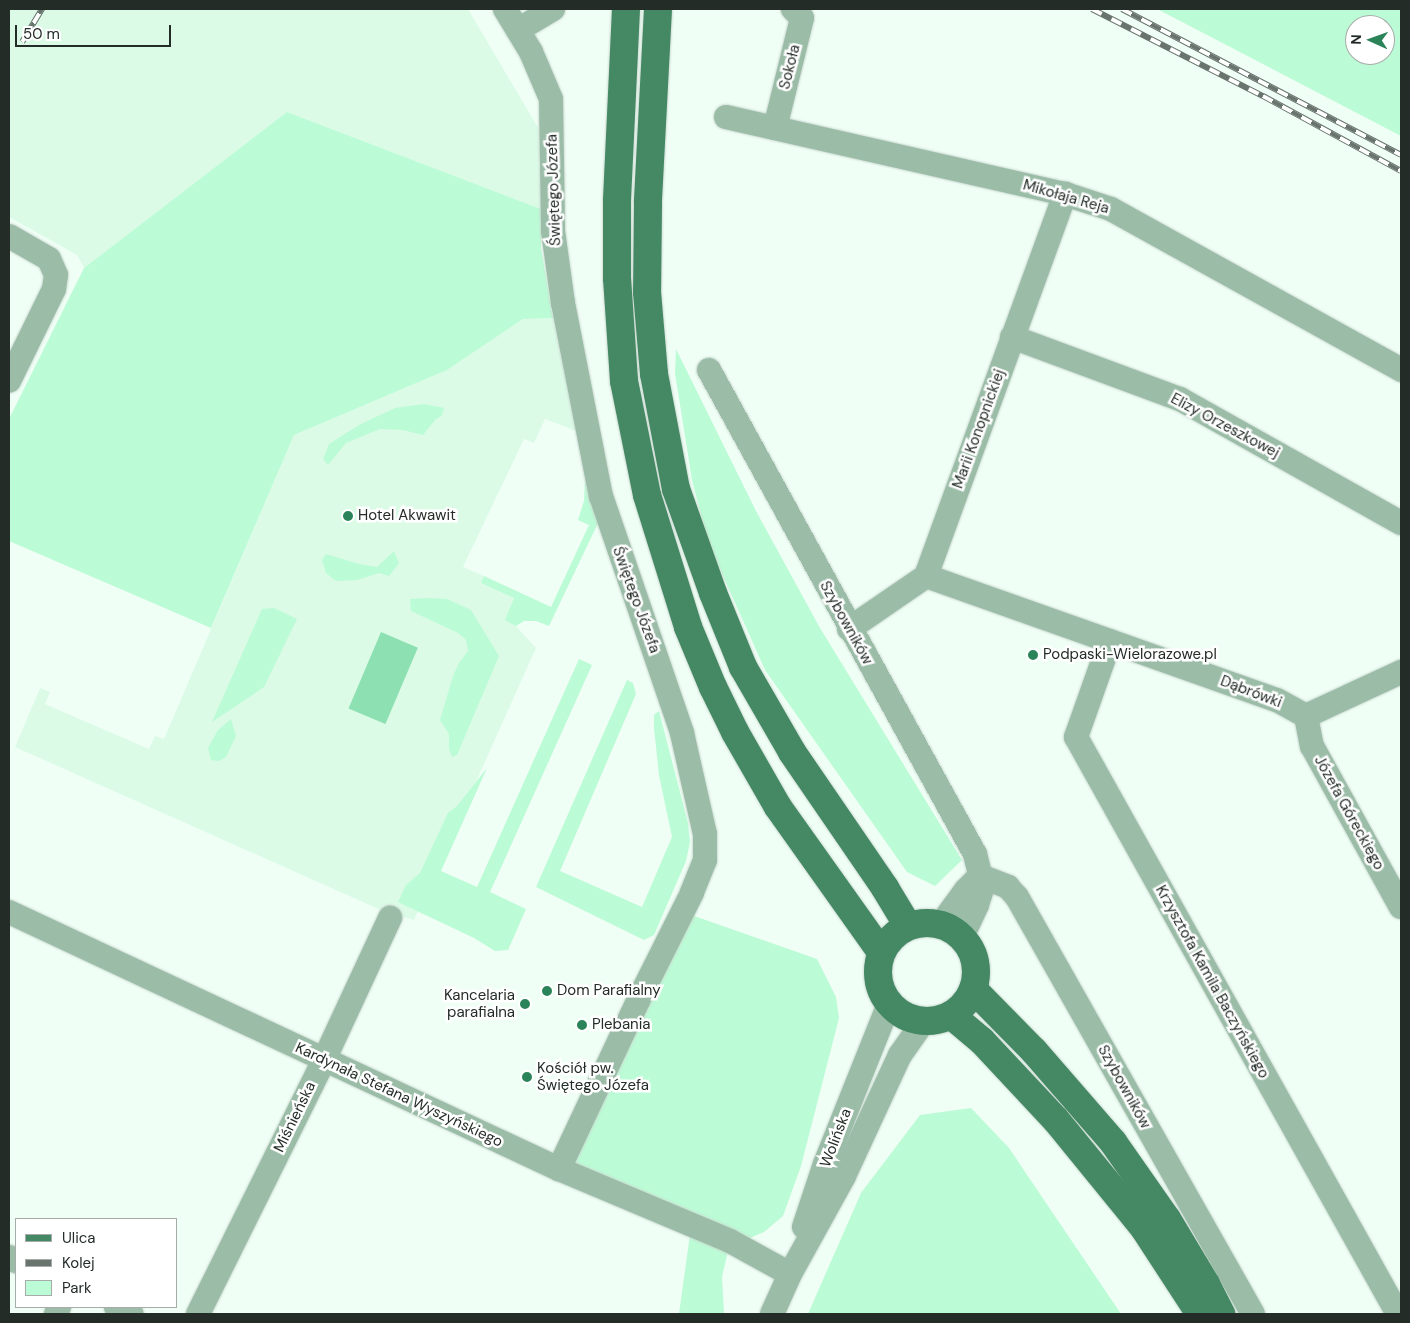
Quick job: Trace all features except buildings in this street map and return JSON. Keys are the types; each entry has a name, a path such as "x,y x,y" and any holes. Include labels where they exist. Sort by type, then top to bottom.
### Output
{"main road":[{"path":"626,9 617,201 617,268 624,381 647,494 688,627 713,687 735,732 778,807 881,952"},
{"path":"658,9 648,203 647,292 654,374 676,489 713,593 743,667 767,711 908,926"},
{"path":"924,922 951,931 970,948 975,961 976,975 973,989 968,999 951,1015 938,1020 924,1021 904,1016 889,1004 882,992 878,979 881,952 887,941 908,926 924,922"},
{"path":"973,989 1034,1051 1114,1142 1167,1219 1206,1284 1221,1314"},
{"path":"951,1015 982,1041 1056,1120 1144,1228 1200,1314"}],"street":[{"name":"Świętego Józefa","path":"506,9 530,52 551,99 552,232 563,303 601,496 682,734 705,834 705,860 692,893 558,1169"},
{"path":"518,30 554,9"},
{"name":"Sokoła","path":"775,128 802,18 793,9"},
{"name":"Mikołaja Reja","path":"726,117 1064,194 1112,209 1401,370"},
{"name":"Marii Konopnickiej","path":"926,576 1064,194"},
{"path":"9,236 48,259 56,275 54,289 9,381"},
{"name":"Elizy Orzeszkowej","path":"1012,337 1180,399 1401,523"},
{"name":"Szybowników","path":"709,370 974,854 983,886 977,905 951,931"},
{"path":"850,629 926,576"},
{"name":"Dąbrówki","path":"926,576 1277,700 1306,716"},
{"name":"Krzysztofa Kamila Baczyńskiego","path":"1110,641 1076,737 1398,1314"},
{"path":"1306,716 1401,672"},
{"name":"Józefa Góreckiego","path":"1306,716 1312,746 1401,907"},
{"name":"Szybowników","path":"980,876 1008,887 1017,897 1253,1314"},
{"name":"Kardynała Stefana Wyszyńskiego","path":"9,912 558,1169 730,1242 790,1274"},
{"name":"Miśnieńska","path":"198,1314 324,1060 390,918"},
{"name":"Wolińska","path":"790,1274 825,1164 889,1004"},
{"name":"Wolińska","path":"772,1314 790,1274 844,1176 900,1055 924,1021"},
{"path":"118,1308 132,1314"}],"shaded area":[{"path":"9,9 468,9 540,131 541,209 287,112 84,268 77,255 9,217"},
{"path":"553,318 576,431 545,419 534,443 524,439 463,567 484,576 481,583 514,598 506,620 516,626 536,648 414,920 383,911 15,747 40,688 50,692 45,704 149,749 155,736 164,739 294,435 447,370 523,319"},
{"path":"381,632 418,648 385,724 349,708"}],"green space":[{"path":"1157,9 1401,9 1401,136"},
{"path":"287,112 541,209 541,248 553,318 523,319 447,370 294,435 211,628 9,541 9,419 84,268"},
{"path":"676,349 756,511 820,628 962,860 935,886 907,872 765,670 708,542 692,480 675,373"},
{"path":"424,404 444,408 442,415 435,420 423,435 403,430 380,429 346,443 328,465 323,459 329,444 359,425 395,408"},
{"path":"585,479 599,521 549,626 536,621 524,621 516,626 505,620 514,598 481,583 484,576 551,607 589,525 578,520 584,501"},
{"path":"394,551 399,563 389,576 379,573 357,580 336,581 326,573 322,560 326,554 359,564 377,567"},
{"path":"410,599 447,599 471,610 499,656 457,755 452,757 449,749 449,734 440,720 453,676 459,663 468,651 466,640 458,633 411,611"},
{"path":"274,608 297,619 264,687 212,722 262,609"},
{"path":"579,659 592,665 490,892 526,909 508,950 495,951 474,938 398,902 406,885 420,873 448,813 457,806 487,768 441,871 477,887"},
{"path":"627,680 633,683 636,694 560,871 642,907 672,837 659,775 654,728 654,715 659,711 688,823 690,842 686,861 654,935 644,940 536,887"},
{"path":"231,719 236,736 226,757 219,761 211,760 208,748 218,730"},
{"path":"683,912 817,959 836,997 839,1018 801,1166 783,1216 764,1232 745,1240 730,1242 722,1277 724,1314 679,1314 691,1227 559,1169"},
{"path":"971,1108 1009,1148 1121,1314 808,1314 861,1193 920,1115"}],"railway":[{"path":"22,42 42,9"},
{"path":"1092,9 1263,96 1401,171"},
{"path":"1122,9 1401,155"}],"place":[{"name":"Hotel Akwawit","path":"348,516"},
{"name":"Podpaski-Wielorazowe.pl","path":"1033,655"},
{"name":"Dom Parafialny","path":"547,991"},
{"name":"Kancelaria parafialna","path":"525,1004"},
{"name":"Plebania","path":"582,1025"},
{"name":"Kościół pw. Świętego Józefa","path":"527,1077"}]}
